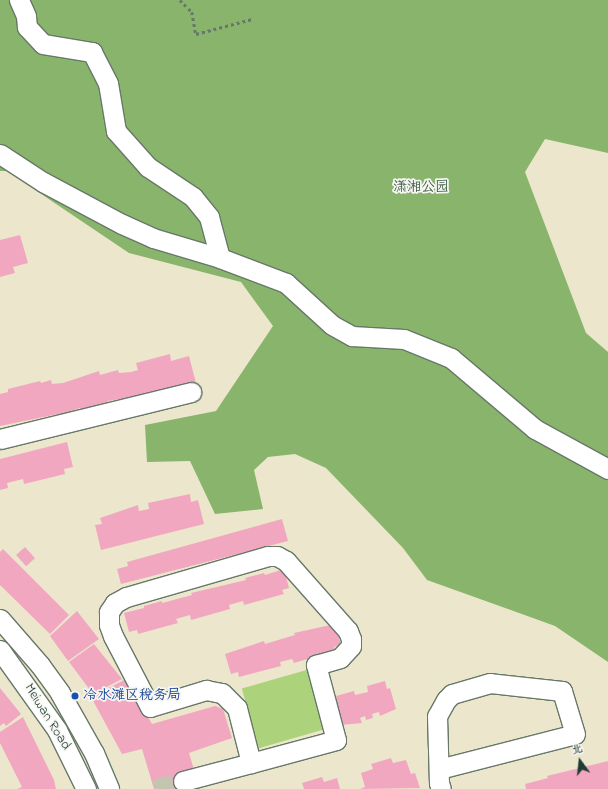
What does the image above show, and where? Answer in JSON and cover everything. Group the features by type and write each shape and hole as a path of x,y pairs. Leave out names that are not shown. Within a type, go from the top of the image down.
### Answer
{"street":[{"path":"19,0 26,16 27,28 43,44 92,52 108,83 116,131 148,168 197,202 209,217 220,258"},
{"path":"0,154 43,182 122,224 167,243 220,258 286,284 332,325 352,336 404,339 451,358 535,429 608,469"},
{"path":"0,439 191,392"},
{"path":"184,781 251,763 336,740 316,665 340,658 346,653 351,646 348,631 286,560 277,556 268,556 126,597 115,604 109,612 109,625 150,707 206,690 222,693 237,708 251,763"},
{"name":"Meiwan Road","path":"0,619 35,659 60,693 94,753 109,789"},
{"name":"Meiwan Road","path":"0,650 53,725 73,760 86,789"},
{"path":"439,769 575,734 562,690 490,683 452,694 446,700 437,716 439,769 440,789"}],"path":[{"path":"180,0 192,12 196,34 252,19"}],"green space":[{"name":"潇湘公园","path":"0,0 608,0 608,153 545,139 525,172 586,333 608,352 608,662 555,626 427,580 403,548 326,468 295,454 268,457 254,470 263,509 215,514 190,461 147,462 145,425 216,411 273,326 241,282 129,253 7,171 0,171"},
{"path":"310,669 327,729 259,748 242,689"}],"building":[{"path":"20,235 28,263 13,267 15,273 0,277 0,240"},
{"path":"170,354 171,361 189,356 196,383 174,386 175,390 108,401 109,405 81,412 80,408 58,416 58,414 0,426 0,394 8,392 8,389 40,381 41,383 51,380 52,384 63,383 99,371 100,375 118,370 119,373 131,372 138,370 136,363"},
{"path":"67,442 73,467 64,469 65,474 24,484 23,479 7,483 8,488 0,490 0,459"},
{"path":"190,494 191,502 198,500 204,524 101,550 95,525 102,524 100,518 138,505 139,511 149,509 148,503"},
{"path":"282,519 288,541 121,584 117,569 128,566 127,562"},
{"path":"25,547 35,558 26,566 16,555"},
{"path":"3,549 69,615 50,634 0,585 0,552"},
{"path":"284,569 289,588 282,590 284,594 244,605 243,601 229,605 230,609 191,620 190,615 176,619 178,623 138,634 137,630 129,632 124,613 144,608 144,606 162,601 162,603 192,595 191,593 246,580 245,578 264,573 265,575"},
{"path":"77,611 99,639 68,661 50,636"},
{"path":"335,624 341,645 334,647 335,651 294,663 292,659 280,662 281,666 239,677 238,672 231,674 225,654 264,641 265,644 295,635 294,633"},
{"path":"94,644 122,679 93,694 69,662"},
{"path":"126,679 152,724 215,706 223,709 232,738 189,753 195,773 185,789 154,789 142,749 122,754 91,697"},
{"path":"385,681 387,689 390,688 396,709 380,716 379,712 372,714 373,718 366,720 365,716 360,718 362,723 341,725 336,696 354,691 355,695 368,692 367,686"},
{"path":"0,688 21,714 6,726 4,723 0,726"},
{"path":"23,717 54,780 56,789 17,789 22,787 0,743 0,732"},
{"path":"391,758 393,763 406,760 411,774 415,773 420,788 360,789 365,787 361,773 373,769 371,764"},
{"path":"608,761 608,789 526,789 525,784 548,778 547,776"},
{"path":"322,777 324,782 337,778 340,789 304,789 302,783"}],"tunnel":[{"path":"155,789 183,781"}],"place":[{"name":"冷水滩区税务局","path":"75,696"}]}
